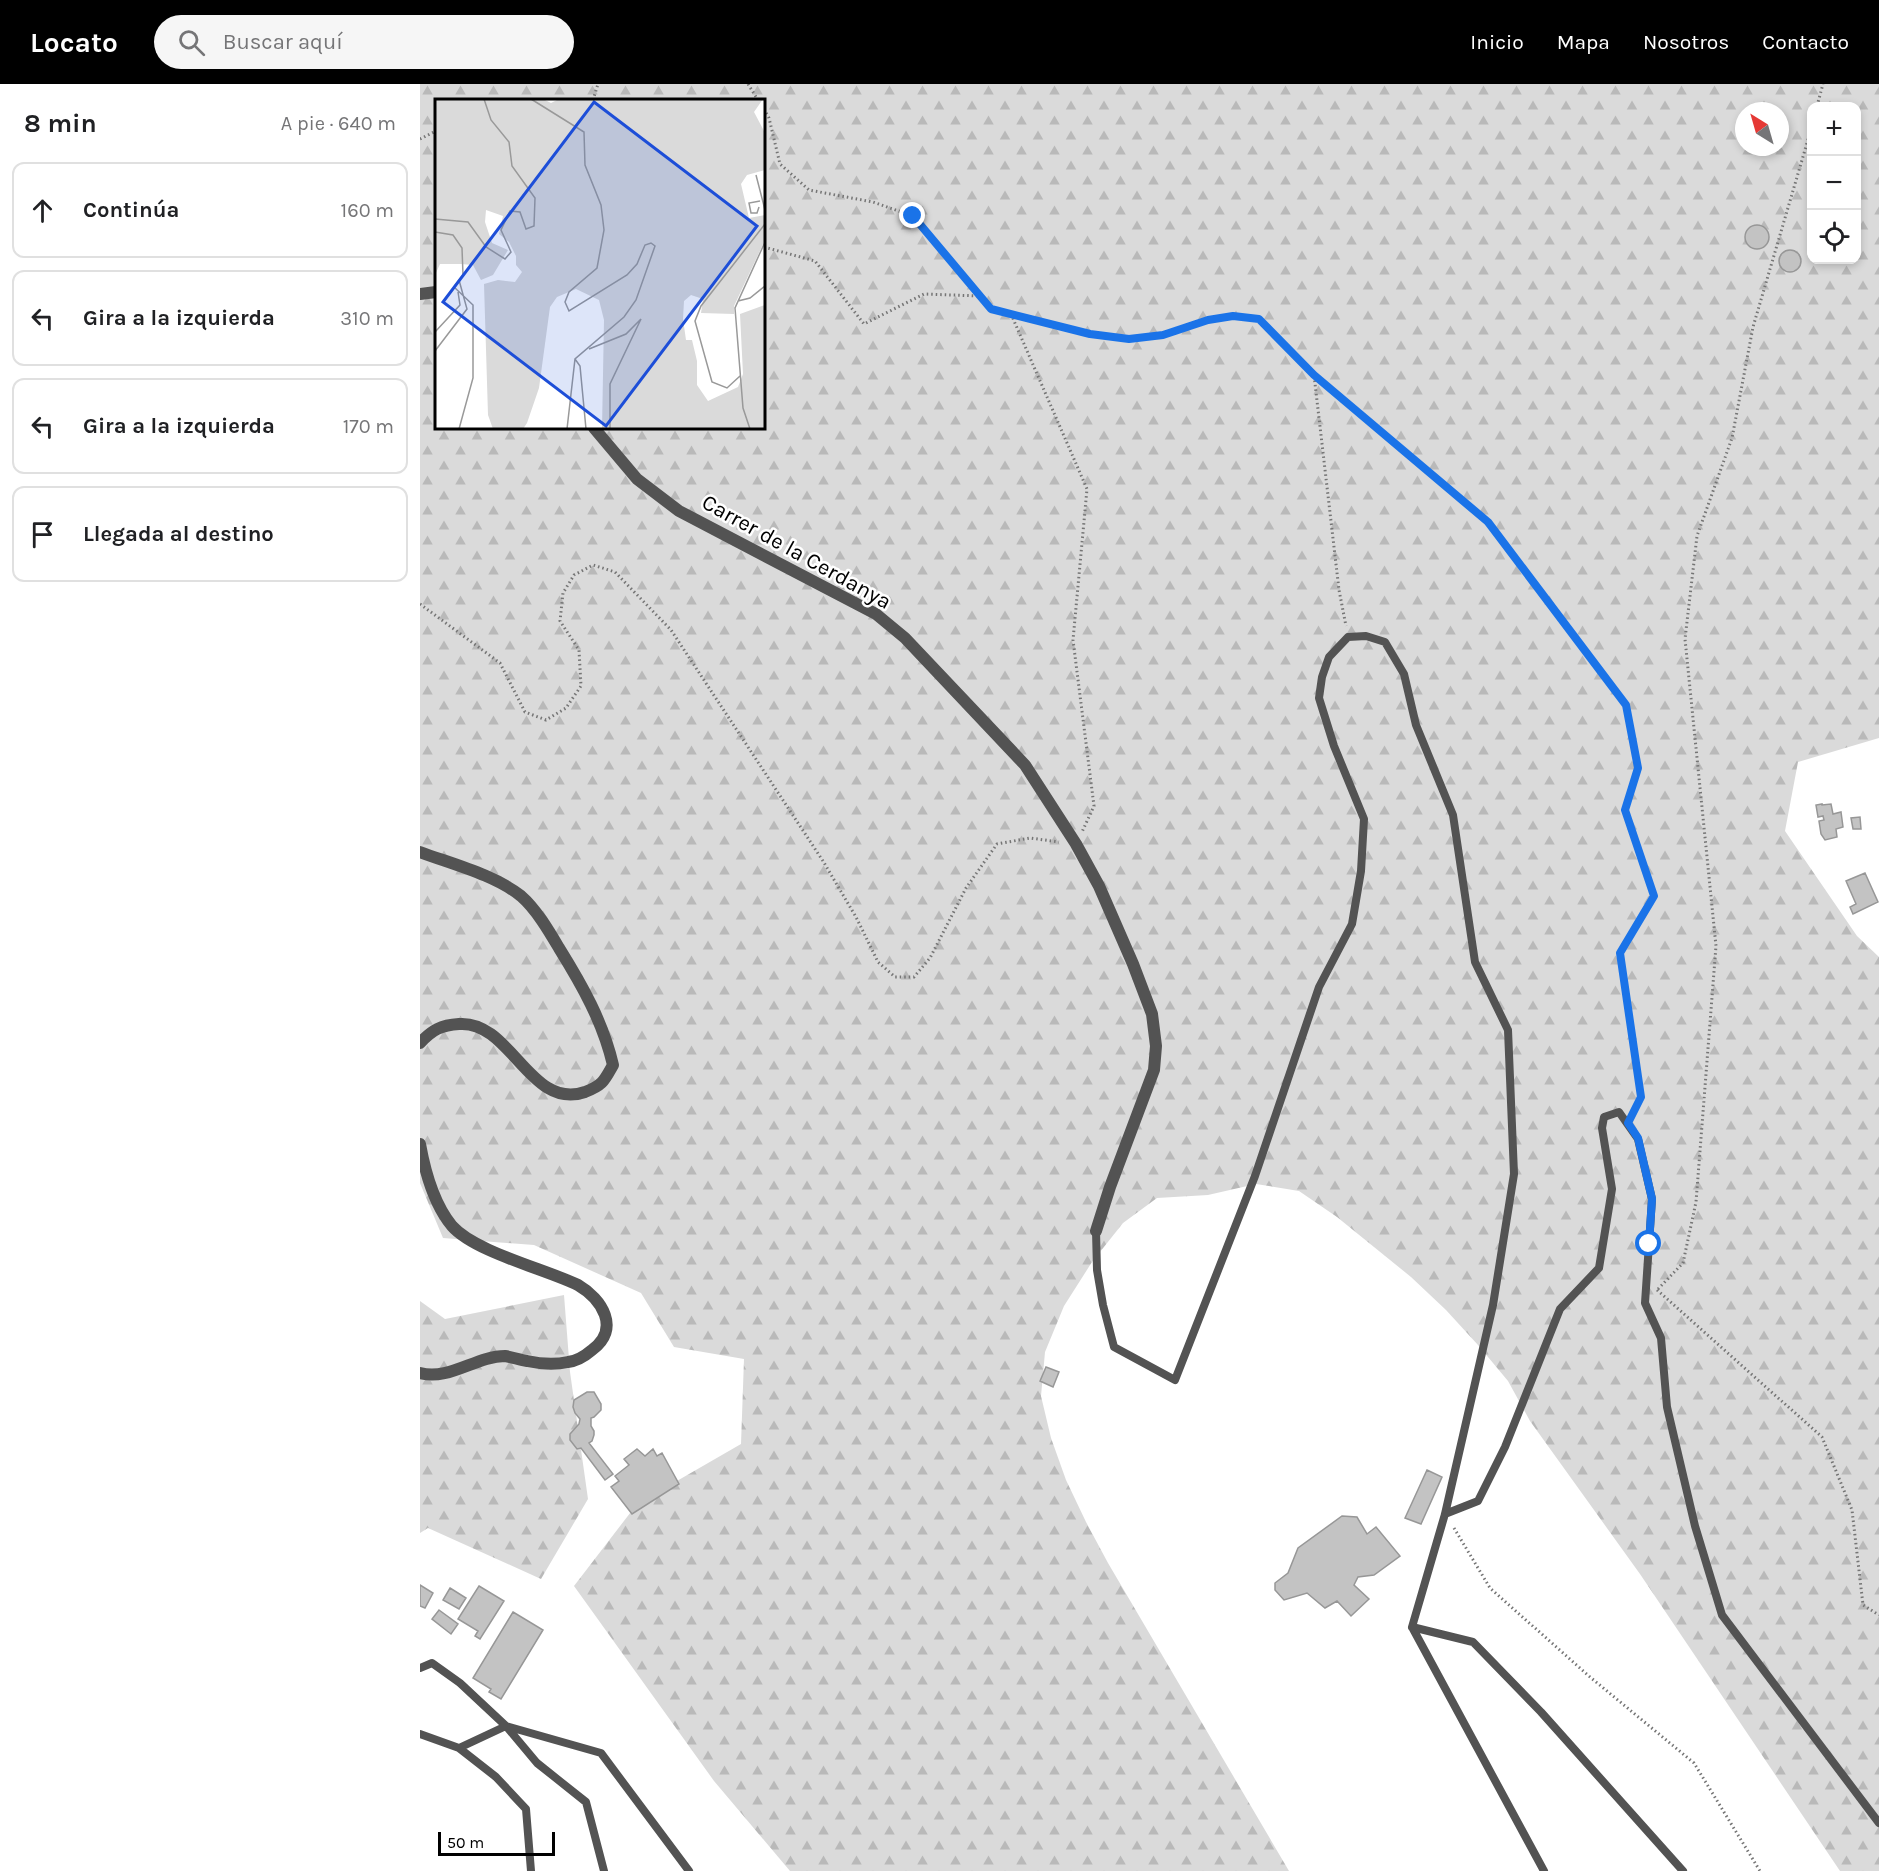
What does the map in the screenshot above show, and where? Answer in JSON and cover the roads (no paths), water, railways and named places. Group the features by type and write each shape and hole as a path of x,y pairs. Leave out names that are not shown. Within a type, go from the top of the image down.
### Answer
{"street":[{"path":"420,294 435,292"},
{"name":"Carrer de la Cerdanya","path":"595,429 637,479 679,511 876,615 905,638 1025,765 1076,844 1099,886 1133,964 1152,1014 1156,1047 1154,1070 1110,1186 1096,1231"},
{"path":"420,852 499,882 522,897 546,927 599,1018 613,1065 598,1087 575,1095 554,1091 530,1075 494,1035 475,1025 450,1024 433,1030 420,1043"},
{"path":"420,1144 429,1180 452,1226 467,1238 488,1249 585,1288 591,1292 602,1307 607,1319 605,1335 598,1346 571,1362 535,1363 504,1356 445,1372 420,1373"}],"lane":[{"path":"1096,1231 1097,1270 1114,1347 1175,1380 1255,1176 1319,987 1352,924 1361,872 1364,819 1334,746 1319,698 1322,677 1329,657 1348,637 1366,636 1385,642 1404,674 1416,725 1453,815 1475,962 1508,1030 1514,1174 1493,1305 1445,1514 1412,1627 1544,1871"},
{"path":"1445,1514 1478,1501 1506,1447 1560,1309 1599,1268 1612,1189 1602,1128 1604,1118 1619,1112 1638,1138 1652,1199 1644,1303 1661,1338 1667,1407 1695,1526 1722,1615 1879,1823"},
{"path":"1412,1627 1473,1642 1541,1712 1683,1871"},
{"path":"420,1668 432,1663 460,1683 507,1726 537,1763 586,1803 604,1871"},
{"path":"459,1748 507,1726 601,1753 689,1871"},
{"path":"420,1734 459,1748 496,1777 526,1809 531,1871"}]}
